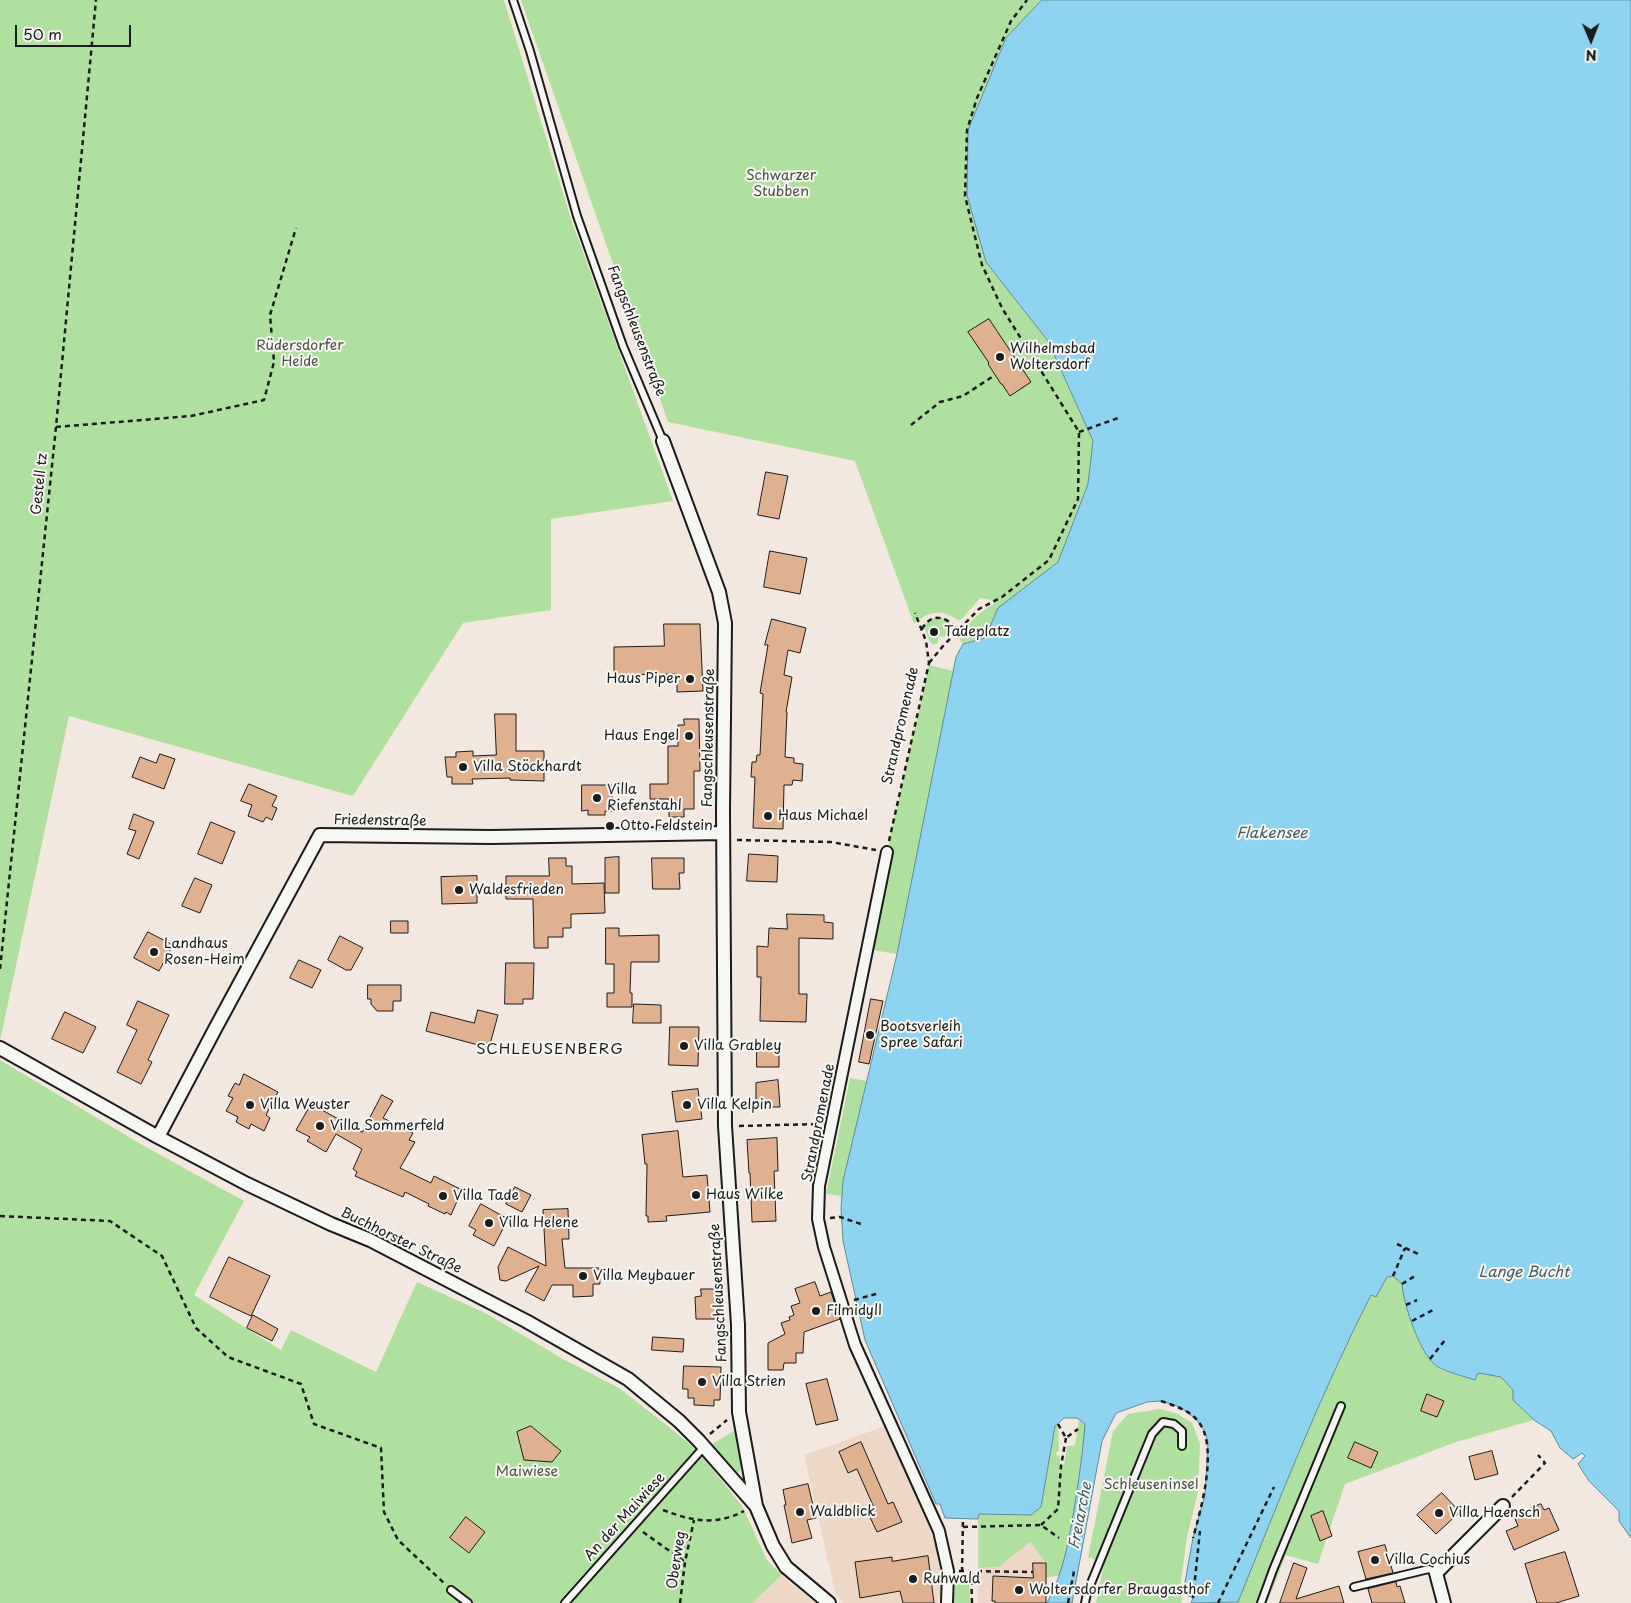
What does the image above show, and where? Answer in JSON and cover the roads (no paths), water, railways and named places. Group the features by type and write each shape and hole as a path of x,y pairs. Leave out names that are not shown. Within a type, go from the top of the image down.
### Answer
{"street":[{"name":"Fangschleusenstraße","path":"663,441 720,592 725,623 723,837 725,1126 738,1325 739,1412 751,1508 786,1567 828,1603"},
{"name":"Friedenstraße","path":"158,1137 320,835 723,837"},
{"name":"Strandpromenade","path":"887,852 819,1186 818,1219 824,1247 855,1345 939,1531 948,1571 946,1603"},
{"name":"Buchhorster Straße","path":"0,1048 246,1184 370,1240 526,1321 628,1379 679,1421 702,1444 751,1508"},
{"path":"1444,1603 1436,1574 1503,1506"}],"lane":[{"name":"Fangschleusenstraße","path":"512,0 530,50 577,216 623,346 663,441"},
{"path":"1261,1603 1341,1406"},
{"path":"1085,1603 1087,1593 1152,1434 1163,1422 1174,1424 1182,1431 1182,1446"},
{"name":"An der Maiwiese","path":"565,1603 652,1506 702,1444"},
{"path":"1354,1587 1428,1569 1436,1574"},
{"path":"451,1590 468,1603"}],"water":[{"name":"Flakensee","path":"1042,0 1631,0 1631,1538 1619,1521 1619,1511 1589,1481 1578,1464 1585,1456 1582,1453 1573,1459 1560,1448 1551,1431 1534,1420 1513,1400 1513,1390 1501,1377 1478,1373 1475,1380 1451,1373 1432,1362 1419,1342 1409,1316 1402,1284 1393,1276 1387,1277 1376,1297 1371,1295 1352,1333 1301,1447 1238,1602 1191,1603 1193,1598 1183,1593 1193,1538 1205,1495 1208,1443 1205,1432 1197,1420 1180,1407 1161,1401 1147,1402 1116,1413 1102,1441 1072,1603 1047,1603 1058,1579 1068,1543 1078,1484 1085,1424 1077,1418 1064,1418 1055,1426 1041,1507 1031,1515 979,1514 978,1519 945,1518 940,1504 936,1504 865,1340 843,1241 841,1208 843,1181 897,954 956,657 963,644 985,638 998,608 1058,562 1088,484 1093,441 1048,341 986,262 967,195 968,130 1006,38"}],"place":[{"name":"Wilhelmsbad Woltersdorf","path":"1000,357"},
{"name":"Tadeplatz","path":"934,632"},
{"name":"Haus Piper","path":"690,679"},
{"name":"Haus Engel","path":"689,736"},
{"name":"Villa Stöckhardt","path":"463,767"},
{"name":"Villa Riefenstahl","path":"597,798"},
{"name":"Haus Michael","path":"768,816"},
{"name":"Otto Feldstein","path":"610,826"},
{"name":"Waldesfrieden","path":"459,890"},
{"name":"Landhaus Rosen-Heim","path":"154,952"},
{"name":"Bootsverleih Spree Safari","path":"870,1035"},
{"name":"Villa Grabley","path":"684,1046"},
{"name":"Villa Weuster","path":"250,1105"},
{"name":"Villa Kelpin","path":"687,1105"},
{"name":"Villa Sommerfeld","path":"320,1126"},
{"name":"Haus Wilke","path":"696,1195"},
{"name":"Villa Tade","path":"443,1196"},
{"name":"Villa Helene","path":"489,1223"},
{"name":"Villa Meybauer","path":"583,1276"},
{"name":"Filmidyll","path":"816,1311"},
{"name":"Villa Strien","path":"702,1382"},
{"name":"Waldblick","path":"800,1512"},
{"name":"Villa Haensch","path":"1439,1513"},
{"name":"Villa Cochius","path":"1375,1560"},
{"name":"Ruhwald","path":"913,1579"},
{"name":"Woltersdorfer Braugasthof","path":"1019,1590"}],"district":[{"name":"SCHLEUSENBERG","path":"550,1050"}],"park label":[{"name":"Schwarzer Stubben","path":"781,184"},
{"name":"Rüdersdorfer Heide","path":"300,354"},
{"name":"Maiwiese","path":"527,1472"},
{"name":"Schleuseninsel","path":"1151,1485"}],"water label":[{"name":"Lange Bucht","path":"1524,1273"},
{"name":"Freiarche","path":"1081,1516"}]}
